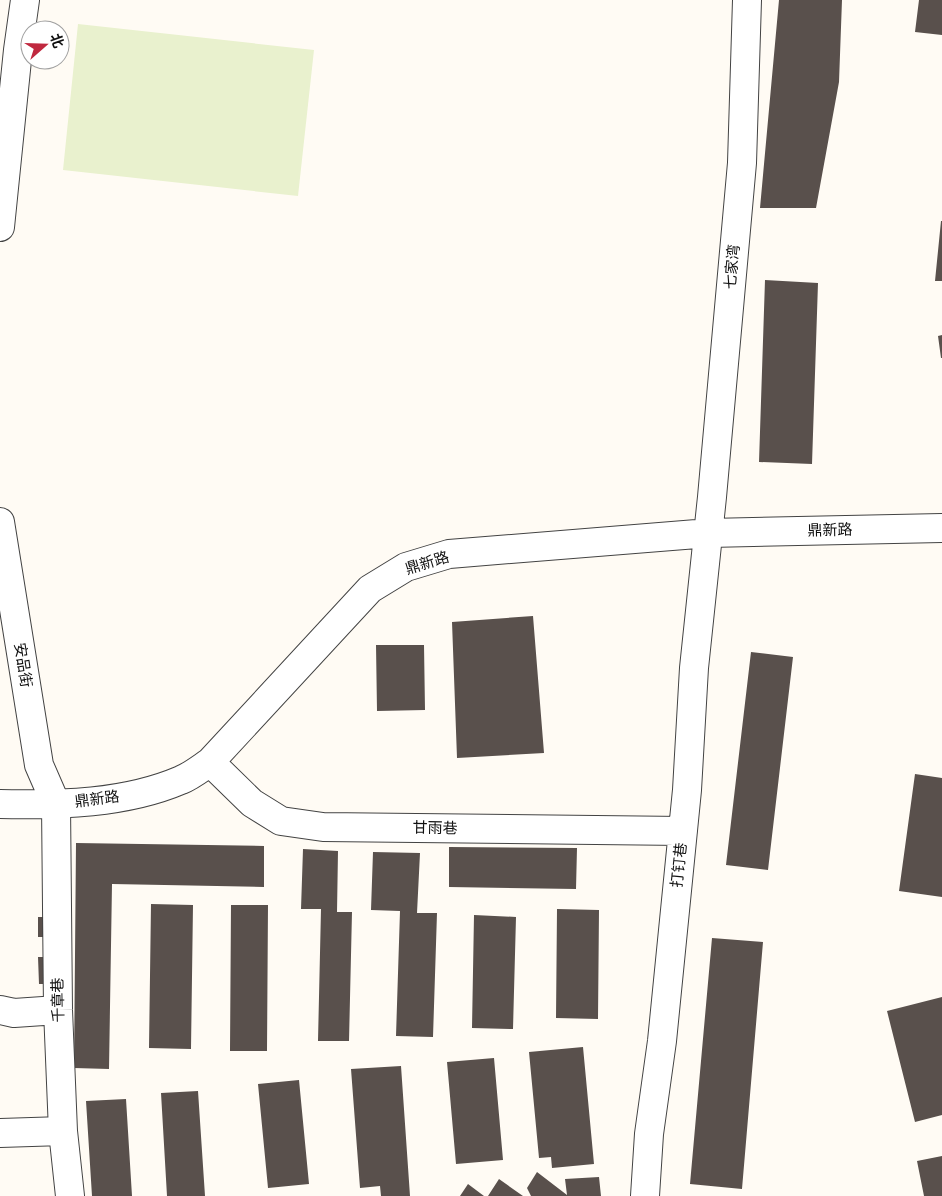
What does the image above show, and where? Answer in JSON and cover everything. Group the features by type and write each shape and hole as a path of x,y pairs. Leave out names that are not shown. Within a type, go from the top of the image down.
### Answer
{"street":[{"path":"0,227 25,0"},
{"name":"七家湾","path":"709,533 742,164 748,0"},
{"name":"安品街","path":"0,522 39,765 56,804"},
{"name":"鼎新路","path":"0,804 56,804 137,795 182,780 210,762 370,590 406,567 449,554 709,533 942,528"},
{"name":"打钉巷","path":"644,1196 649,1134 662,1041 683,831 694,668 709,533"},
{"name":"甘雨巷","path":"210,762 252,803 281,821 323,827 683,831"},
{"name":"千章巷","path":"56,804 58,1010 62,1130 70,1196"},
{"path":"0,1010 14,1013 58,1010"},
{"path":"0,1133 62,1130"}],"green space":[{"path":"78,24 314,50 298,196 63,170"}],"building":[{"path":"779,0 842,0 839,82 816,208 760,208"},
{"path":"919,0 942,0 942,35 915,32"},
{"path":"941,221 942,281 935,281"},
{"path":"765,280 818,283 812,464 759,462"},
{"path":"942,335 942,358 941,358 938,336"},
{"path":"533,616 544,753 457,758 452,622"},
{"path":"376,645 424,645 425,710 377,711"},
{"path":"751,652 793,657 768,870 726,865"},
{"path":"915,774 942,778 942,897 899,891"},
{"path":"76,843 264,846 264,887 112,884 109,1069 74,1068"},
{"path":"449,847 577,848 576,889 449,887"},
{"path":"303,849 338,851 337,912 352,912 349,1041 318,1041 321,909 301,909"},
{"path":"373,852 420,853 417,913 437,913 433,1037 396,1036 400,911 371,910"},
{"path":"151,904 193,905 191,1049 149,1048"},
{"path":"231,905 268,905 267,1051 230,1051"},
{"path":"557,909 599,910 598,1019 556,1018"},
{"path":"474,915 516,917 513,1029 472,1028"},
{"path":"38,917 52,917 52,937 38,937"},
{"path":"712,938 763,942 742,1189 690,1184"},
{"path":"38,957 53,957 54,984 39,984"},
{"path":"942,997 942,1115 915,1122 887,1011"},
{"path":"583,1047 594,1164 552,1168 551,1157 539,1158 529,1052"},
{"path":"494,1058 503,1160 456,1164 447,1062"},
{"path":"401,1066 410,1196 381,1196 380,1186 360,1188 351,1069"},
{"path":"299,1080 309,1184 268,1188 258,1084"},
{"path":"198,1091 205,1196 167,1196 161,1093"},
{"path":"126,1099 132,1196 92,1196 86,1101"},
{"path":"942,1156 942,1196 924,1196 917,1161"},
{"path":"537,1172 567,1195 565,1179 599,1177 601,1196 531,1196 527,1188"},
{"path":"499,1179 523,1196 488,1196"},
{"path":"468,1184 484,1196 460,1196"}]}
